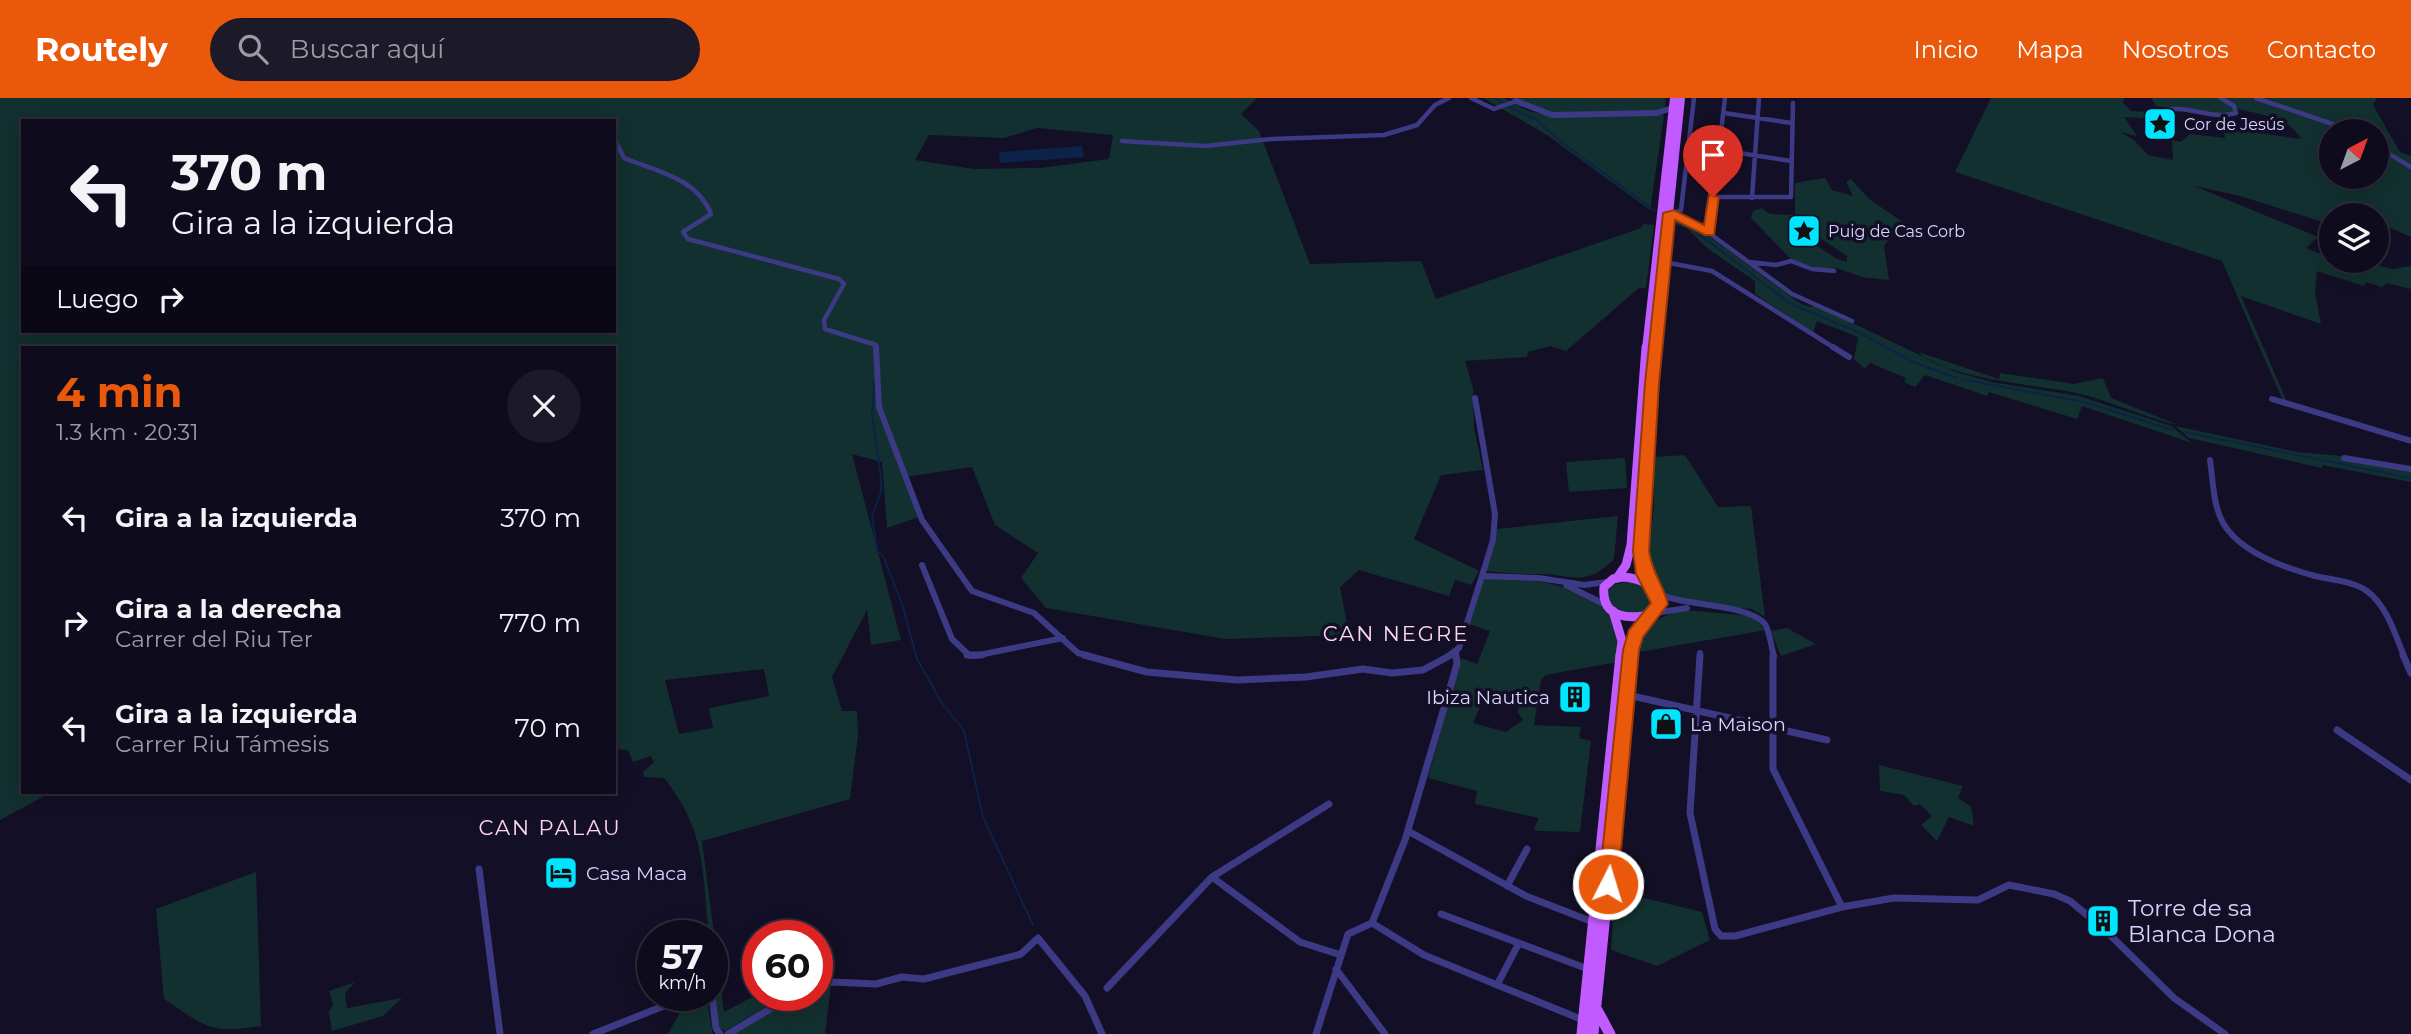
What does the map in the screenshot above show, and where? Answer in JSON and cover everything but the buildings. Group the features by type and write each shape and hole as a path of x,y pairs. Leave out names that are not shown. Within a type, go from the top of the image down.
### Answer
{"main road":[{"path":"1582,1034 1622,641 1603,594 1626,565 1631,545 1644,370 1669,213 1672,98"},
{"path":"1649,584 1641,551 1664,262 1681,98"},
{"path":"1593,1034 1632,644 1660,604 1657,593 1649,584 1633,577 1613,580"},
{"path":"1610,608 1630,619 1651,615"},
{"path":"1596,1006 1610,1034"}],"street":[{"path":"1122,141 1205,146 1270,138 1384,135 1417,125 1435,104 1449,98"},
{"path":"1472,98 1496,109 1513,101 1552,115 1657,113 1666,116 1671,123"},
{"path":"1657,113 1669,108 1672,98"},
{"path":"1669,213 1681,210 1693,98"},
{"path":"1709,233 1725,98"},
{"path":"1752,198 1759,98"},
{"path":"2158,113 2167,109 2222,116 2236,113 2234,106 2221,98"},
{"path":"2257,98 2319,119"},
{"path":"1713,197 1791,197 1793,103"},
{"path":"1724,113 1792,124"},
{"path":"1676,143 1689,139"},
{"path":"616,144 624,158 696,189 706,200 711,214 683,232 688,239 824,274 839,279 844,284 824,320 825,329 876,345 879,407 903,464 922,520 972,591 1034,612 1077,653 1147,672 1237,680 1307,677 1363,669 1408,672 1440,663 1456,652 1462,643 1495,528 1492,498 1476,425 1475,398"},
{"path":"1720,150 1791,161"},
{"path":"2389,154 2411,167"},
{"path":"1669,213 1709,233 1792,295 1852,321"},
{"path":"1749,262 1776,265 1791,261 1812,269 1834,271"},
{"path":"1664,262 1712,271 1849,357"},
{"path":"2272,399 2411,442"},
{"path":"2344,458 2411,469"},
{"path":"2210,460 2225,529 2276,563 2296,572 2350,583 2365,590 2382,610 2411,673"},
{"path":"922,565 952,639 959,649 971,657 1063,638"},
{"path":"1482,576 1488,574 1584,585 1613,580"},
{"path":"1554,581 1610,608"},
{"path":"1657,593 1674,602 1697,607 1751,613 1766,625 1775,662 1773,769 1777,784 1842,906"},
{"path":"1651,615 1697,607"},
{"path":"1316,1034 1348,934 1371,923 1408,831 1457,664 1456,652"},
{"path":"1700,653 1690,813 1715,929 1721,936 1734,936 1842,906 1894,898 1978,900 2009,885 2054,894 2070,901 2104,929 2174,999 2225,1034"},
{"path":"1627,695 1827,740"},
{"path":"2337,730 2411,779"},
{"path":"1107,988 1212,877 1329,804"},
{"path":"1408,831 1507,886 1593,922"},
{"path":"1507,886 1527,849"},
{"path":"479,869 500,1034"},
{"path":"1212,877 1300,942 1341,956"},
{"path":"1441,914 1588,969"},
{"path":"1371,923 1424,955 1583,1020"},
{"path":"833,982 876,984 902,977 924,979 1021,954 1038,938 1085,996 1102,1034"},
{"path":"1497,985 1519,943"},
{"path":"1336,969 1385,1034"},
{"path":"593,1034 651,1011"},
{"path":"714,1011 716,1028 720,1034"},
{"path":"728,1034 767,1011"}],"green space":[{"path":"0,98 1257,98 1241,114 1259,131 1310,264 1421,261 1436,299 1641,228 1643,224 1654,225 1646,288 1639,288 1566,351 1550,346 1528,352 1527,357 1465,361 1473,388 1474,428 1483,470 1441,475 1414,539 1479,571 1471,585 1455,580 1449,596 1359,570 1340,587 1349,635 1225,639 1046,608 1021,578 1038,553 995,525 972,467 905,477 919,517 887,528 882,462 852,454 901,640 871,645 867,610 832,677 842,711 857,711 858,736 850,799 702,841 712,920 708,920 703,872 695,835 678,798 664,778 644,777 643,772 654,762 651,756 633,762 628,750 616,749 616,346 21,346 21,794 48,794 0,820","holes":["1037,128 1113,135 1109,159 1040,168 974,169 915,160 929,135 1004,138","764,669 769,696 709,708 713,728 679,734 665,680"]},
{"path":"1483,98 1504,98 1528,111 1555,117 1664,115 1650,210 1547,135"},
{"path":"1509,98 1666,98 1664,111 1552,115"},
{"path":"1991,98 2124,98 2123,103 2131,111 2152,112 2152,119 2124,117 2137,136 2120,132 2134,140 2148,155 2173,160 2172,140 2181,142 2190,134 2225,138 2223,128 2301,139 2289,125 2261,114 2233,108 2233,113 2219,115 2156,106 2151,98 2377,98 2373,105 2381,119 2319,119 2319,189 2389,189 2389,133 2400,152 2411,156 2411,237 2389,227 2389,203 2319,203 2319,221 2240,196 2194,186 2318,237 2306,248 2319,253 2315,292 2321,324 2241,296 2287,402 2283,401 2222,261 1955,172"},
{"path":"1825,178 1832,190 1853,196 1846,182 1851,179 1869,199 1903,222 1884,246 1889,280 1862,277 1836,268 1824,270 1792,260 1751,218 1753,211 1762,208 1770,214 1795,215 1795,183","holes":["1805,228 1847,256 1847,262 1837,259 1796,232"]},
{"path":"1675,215 1699,229 1801,304 1811,307 1815,305 1953,371 1991,382 2079,396 2171,426 2192,443 2082,406 2077,419 1989,392 1987,396 1925,375 1915,387 1904,382 1906,378 1870,363 1865,369 1854,359 1858,337 1817,321 1813,333 1755,294 1755,281 1707,248 1688,229 1676,224"},
{"path":"2411,266 2411,289 2386,283 2382,287 2366,282 2364,286 2323,273 2389,273 2389,268"},
{"path":"1918,352 1999,379 2000,373 2074,384 2103,378 2111,398 2178,425 2076,393 1969,374 1930,361"},
{"path":"2175,426 2297,452 2341,456 2343,460 2411,471 2411,482 2322,465 2322,468 2189,438"},
{"path":"1685,455 1718,507 1751,506 1765,617 1752,609 1700,605 1666,595 1648,560 1654,506 1653,457"},
{"path":"1625,458 1627,488 1569,492 1566,462"},
{"path":"1618,516 1614,559 1594,574 1577,577 1486,571 1497,529"},
{"path":"1498,577 1533,580 1571,589 1601,605 1610,615 1618,644 1617,662 1546,675 1541,680 1534,725 1581,727 1579,738 1591,741 1580,832 1538,831 1534,829 1539,818 1475,804 1477,791 1428,778 1461,658 1477,664 1490,631 1469,624 1484,578","holes":["1486,694 1519,698 1518,713 1523,720 1506,732 1473,723"]},
{"path":"1632,581 1646,587 1654,598 1652,607 1645,613 1626,613 1611,602 1608,594 1612,585"},
{"path":"1684,610 1752,616 1766,630 1639,652 1645,635 1654,623 1667,615"},
{"path":"1787,628 1816,644 1781,656 1771,631"},
{"path":"1879,765 1963,786 1958,798 1971,806 1974,826 1949,817 1937,841 1921,825 1932,816 1920,804 1914,806 1904,795 1880,791"},
{"path":"256,872 261,1026 230,1029 209,1026 164,999 156,909"},
{"path":"1615,891 1702,912 1710,940 1657,966 1611,950"},
{"path":"355,982 345,993 347,1008 402,998 383,1016 332,1031 329,1012 333,1004 329,991"},
{"path":"742,1002 742,1011 759,1011 725,1031 720,1028 717,1011 728,1011"},
{"path":"681,1011 709,1011 713,1034 668,1034"},
{"path":"771,1011 828,1011 825,1034 734,1034"}],"water":[{"path":"1082,146 1084,157 1000,163 999,152"}],"waterway":[{"path":"1495,98 1503,103"},
{"path":"1508,107 1536,119 1557,139 1654,210"},
{"path":"1675,219 1687,224"},
{"path":"1687,225 1791,304 1860,333 1913,362 1957,378"},
{"path":"875,378 872,415 881,478 881,492 872,516 877,551 883,556 902,604 917,659 942,703 964,731 983,817 1033,925"},
{"path":"1961,379 2084,402 2173,430"},
{"path":"2184,432 2411,478"}],"place":[{"name":"Cor de Jesús","path":"2160,124"},
{"name":"Puig de Cas Corb","path":"1804,231"},
{"name":"Ibiza Nautica","path":"1575,697"},
{"name":"La Maison","path":"1666,724"},
{"name":"Casa Maca","path":"561,873"},
{"name":"Torre de sa Blanca Dona","path":"2103,921"}],"district":[{"name":"CAN NEGRE","path":"1396,633"},
{"name":"CAN PALAU","path":"550,827"}],"route":[{"path":"1608,884 1631,650 1635,634 1660,604 1657,593 1644,574 1641,551 1652,383 1669,213 1675,213 1709,233 1713,197"}]}
